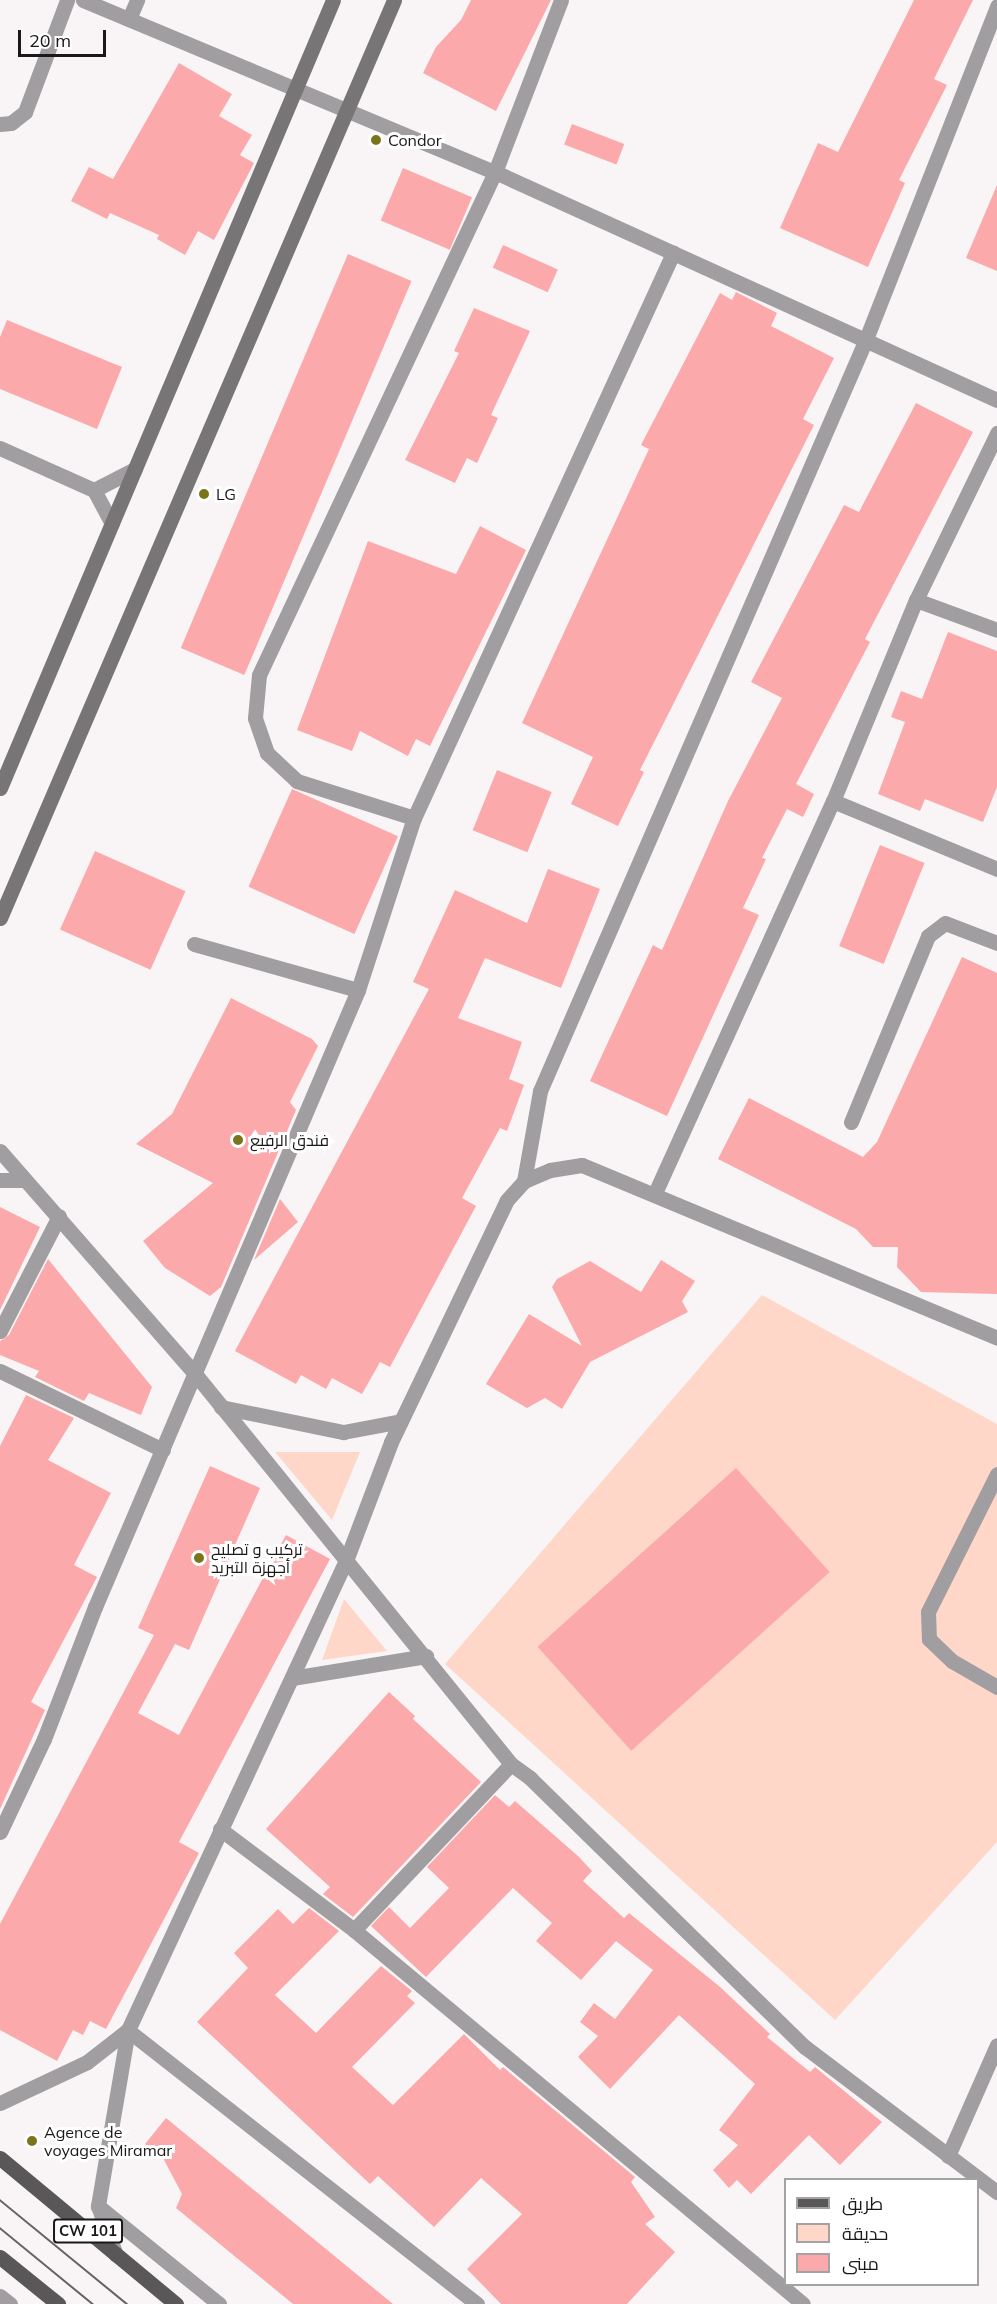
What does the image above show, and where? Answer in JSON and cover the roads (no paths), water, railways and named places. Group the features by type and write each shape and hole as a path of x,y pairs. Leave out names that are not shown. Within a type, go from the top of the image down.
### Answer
{"main road":[{"path":"0,788 333,0"},
{"path":"0,918 394,0"},
{"name":"CW 101","path":"0,2158 176,2304"},
{"path":"0,2257 58,2304"}],"street":[{"path":"0,124 11,123 25,112 67,0"},
{"path":"83,0 295,88 346,112 495,172 997,400"},
{"path":"129,19 137,0"},
{"path":"414,818 297,781 267,753 255,718 259,675 495,172 561,0"},
{"path":"525,1181 540,1091 866,339 997,6"},
{"path":"0,1832 45,1739 95,1607 196,1375 358,990 414,818 673,253"},
{"path":"655,1193 833,801 916,600 997,433"},
{"path":"0,448 94,490 112,524"},
{"path":"94,490 135,469"},
{"path":"916,600 997,630"},
{"path":"833,801 997,869"},
{"path":"851,1122 928,936 945,923 997,943"},
{"path":"194,944 358,990"},
{"path":"0,1151 196,1375 426,1656 510,1764 530,1778 805,2047 978,2178"},
{"path":"116,2255 98,2206 128,2030 346,1558 401,1421 507,1200 525,1181 550,1170 582,1165 655,1193 997,1338"},
{"path":"0,1180 24,1180"},
{"path":"0,1331 59,1216"},
{"path":"0,1371 163,1450"},
{"path":"221,1407 343,1432 401,1421"},
{"path":"997,1474 928,1612 929,1639 951,1661 997,1687"},
{"path":"292,1678 426,1656"},
{"path":"354,1930 510,1764"},
{"path":"220,1829 354,1930 803,2304"},
{"path":"0,2103 87,2062 128,2030"},
{"path":"128,2030 477,2304"},
{"path":"948,2156 997,2045"},
{"path":"979,2179 997,2192"},
{"path":"98,2206 219,2304"},
{"path":"0,2296 10,2304"}],"tram line":[{"path":"0,2200 127,2304"},
{"path":"0,2228 93,2304"}],"place":[{"name":"Condor","path":"376,140"},
{"name":"LG","path":"204,494"},
{"name":"فندق الرفيع","path":"238,1140"},
{"name":"تركيب و تصليح أجهزة التبريد","path":"199,1558"},
{"name":"Agence de voyages Miramar","path":"32,2141"}]}
